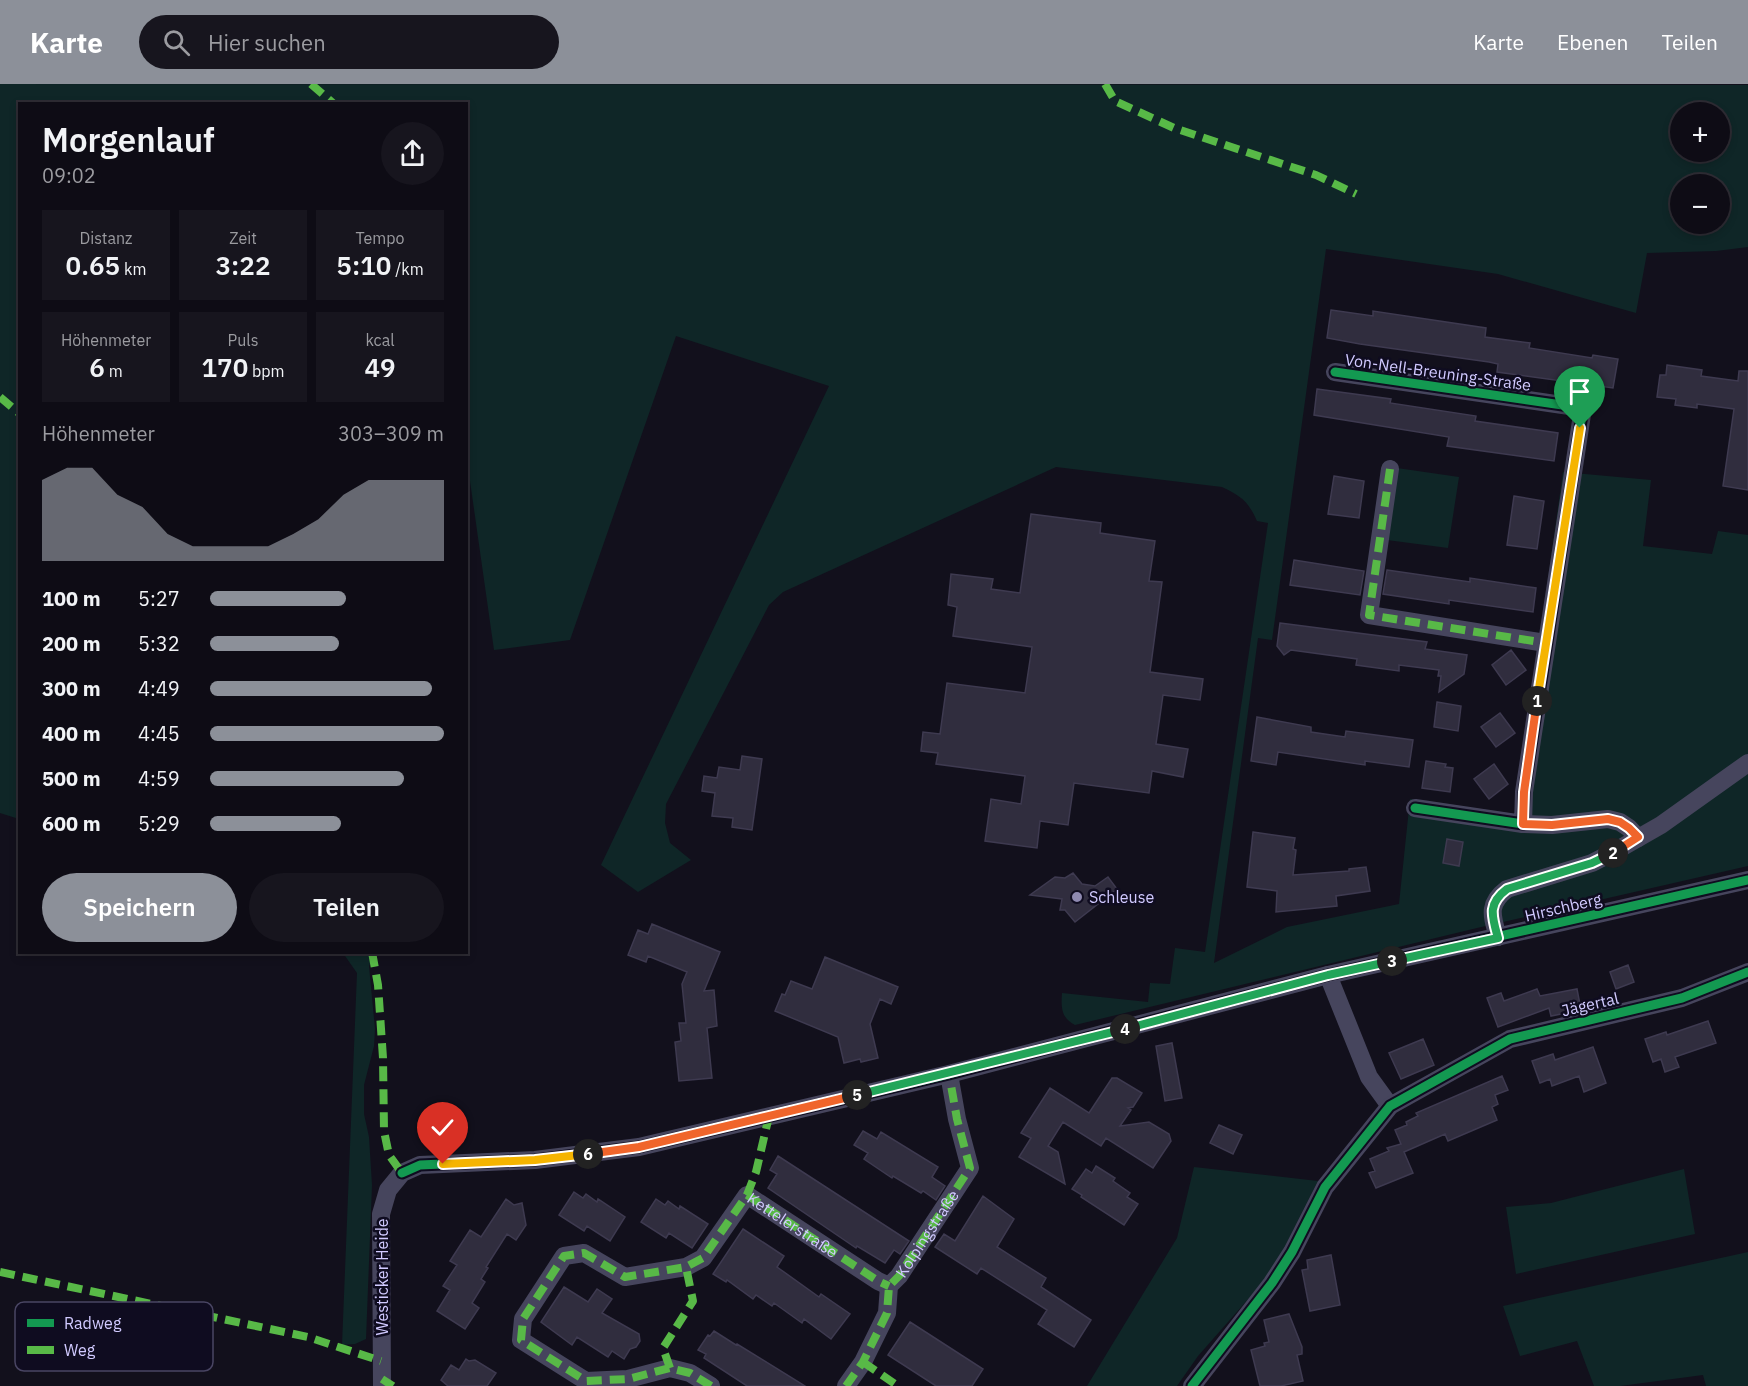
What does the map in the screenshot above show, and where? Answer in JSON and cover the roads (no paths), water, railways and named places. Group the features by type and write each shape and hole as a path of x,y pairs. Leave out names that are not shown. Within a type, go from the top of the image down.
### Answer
{"street":[{"name":"Von-Nell-Breuning-Straße","path":"1335,372 1583,408 1524,792 1523,824"},
{"path":"1390,469 1370,615 1546,643"},
{"name":"Hirschberg","path":"1498,938 1492,916 1493,906 1498,896 1507,889 1592,863 1661,825 1748,763"},
{"path":"1415,808 1523,824 1552,825 1608,819 1620,822 1638,837"},
{"name":"Hirschberg","path":"402,1173 420,1165 535,1160 639,1147 949,1074 1328,975 1748,880"},
{"name":"Jägertal","path":"1390,1106 1443,1074 1510,1039 1682,998 1748,972"},
{"path":"1192,1386 1272,1284 1292,1252 1326,1187 1390,1106 1369,1077 1328,975"},
{"name":"Kolpingstraße","path":"846,1386 863,1362 887,1313 889,1286 899,1276 970,1168 957,1119 949,1074"},
{"name":"Westicker Heide","path":"385,1384 381,1214 388,1190 402,1173"},
{"name":"Kettelerstraße","path":"711,1386 690,1373 670,1368 628,1379 586,1381 521,1341 523,1319 564,1256 584,1253 626,1277 686,1267 703,1258 747,1195 889,1286"}],"place":[{"name":"Schleuse","path":"1077,897"}]}
